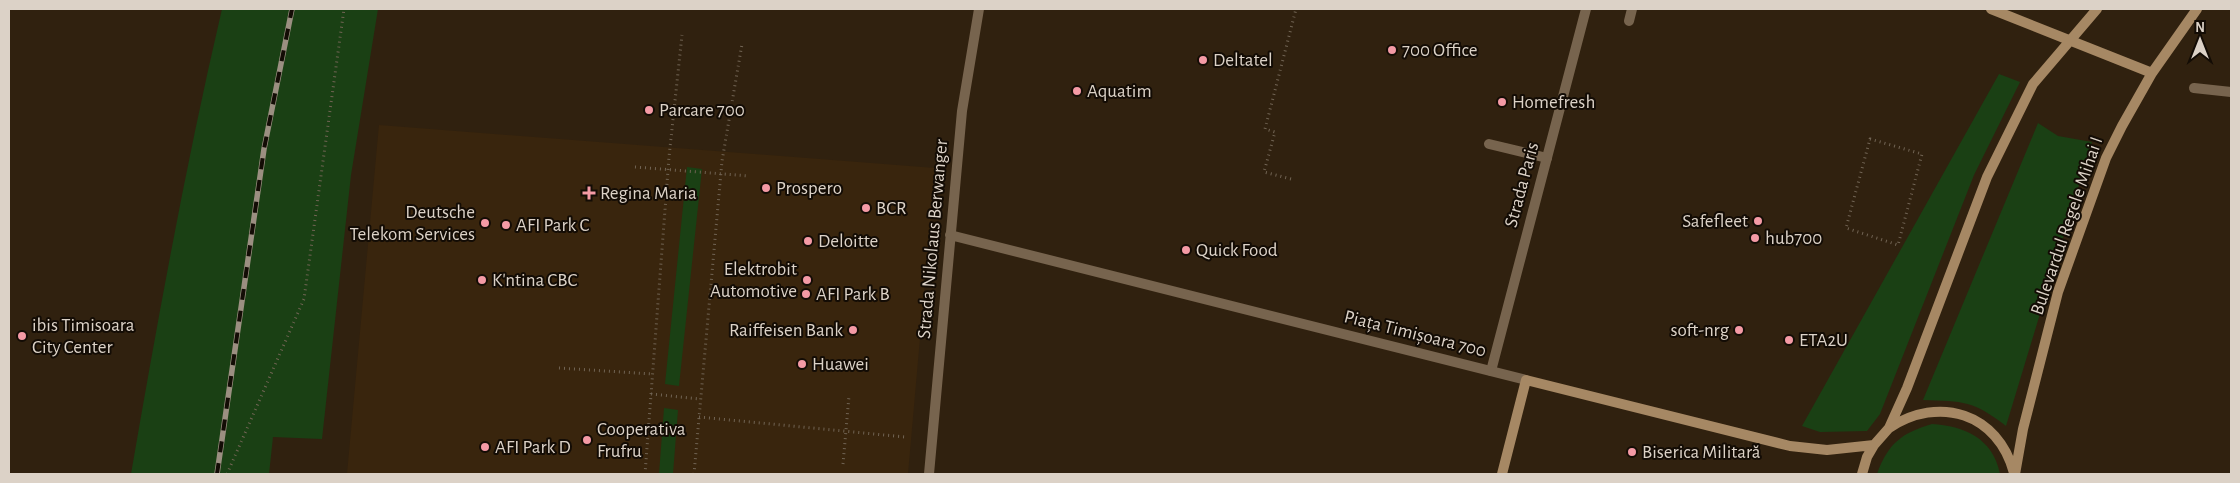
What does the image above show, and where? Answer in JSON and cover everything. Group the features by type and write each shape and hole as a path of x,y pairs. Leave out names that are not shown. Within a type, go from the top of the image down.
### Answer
{"main road":[{"path":"1991,9 2152,73"},
{"path":"1862,474 1867,457 1888,428 1923,350 1987,177 2033,84 2097,9"},
{"name":"Bulevardul Regele Mihai I","path":"2015,474 2023,429 2058,292 2106,158 2152,73 2197,9"},
{"path":"1502,474 1526,380"},
{"name":"Piața Timișoara 700","path":"1526,380 1796,448 1827,450 1874,445"},
{"path":"1888,428 1903,419 1920,413 1938,411 1956,413 1970,418 1984,425 1995,436 2004,448 2015,474"}],"street":[{"name":"Strada Nikolaus Berwanger","path":"929,474 964,92 979,9"},
{"name":"Strada Paris","path":"1491,371 1586,9"},
{"path":"1629,21 1632,9"},
{"path":"2194,88 2231,92"},
{"path":"1489,144 1547,158"},
{"name":"Piața Timișoara 700","path":"950,235 1526,380"}],"path":[{"path":"227,474 304,298 344,9"},
{"path":"1291,179 1264,172 1275,132 1265,129 1296,9"},
{"path":"645,474 669,157 682,35"},
{"path":"694,474 722,161 742,44"},
{"path":"1870,138 1922,154 1898,245 1846,228 1870,138"},
{"path":"635,167 749,176"},
{"path":"558,368 652,374"},
{"path":"651,394 700,399"},
{"path":"843,464 849,396"},
{"path":"699,417 904,437"}],"shaded area":[{"path":"379,125 935,168 908,474 347,474"}],"green space":[{"path":"222,9 378,9 351,175 322,439 273,437 269,474 131,474 173,241"},
{"path":"1999,74 2020,82 1974,175 1880,414 1867,431 1820,432 1802,426"},
{"path":"2038,123 2058,136 2092,142 2006,426 1985,412 1968,404 1923,400"},
{"path":"687,167 702,169 679,386 665,384"},
{"path":"664,408 678,410 673,474 659,474"},
{"path":"1932,424 1966,431 1975,436 1991,451 2000,474 1877,474 1886,455 1897,441 1912,431"}],"railway":[{"path":"217,474 264,149 292,9"}],"place":[{"name":"700 Office","path":"1392,50"},
{"name":"Deltatel","path":"1203,60"},
{"name":"Aquatim","path":"1077,91"},
{"name":"Homefresh","path":"1502,102"},
{"name":"Parcare 700","path":"649,110"},
{"name":"Prospero","path":"766,188"},
{"name":"Regina Maria","path":"589,193"},
{"name":"BCR","path":"866,208"},
{"name":"Safefleet","path":"1758,221"},
{"name":"Deutsche Telekom Services","path":"485,223"},
{"name":"AFI Park C","path":"506,225"},
{"name":"hub700","path":"1755,238"},
{"name":"Deloitte","path":"808,241"},
{"name":"Quick Food","path":"1186,250"},
{"name":"K'ntina CBC","path":"482,280"},
{"name":"Elektrobit Automotive","path":"807,280"},
{"name":"AFI Park B","path":"806,294"},
{"name":"Raiffeisen Bank","path":"853,330"},
{"name":"soft-nrg","path":"1739,330"},
{"name":"ibis Timisoara City Center","path":"22,336"},
{"name":"ETA2U","path":"1789,340"},
{"name":"Huawei","path":"802,364"},
{"name":"Cooperativa Frufru","path":"587,440"},
{"name":"AFI Park D","path":"485,447"},
{"name":"Biserica Militară","path":"1632,452"}]}
